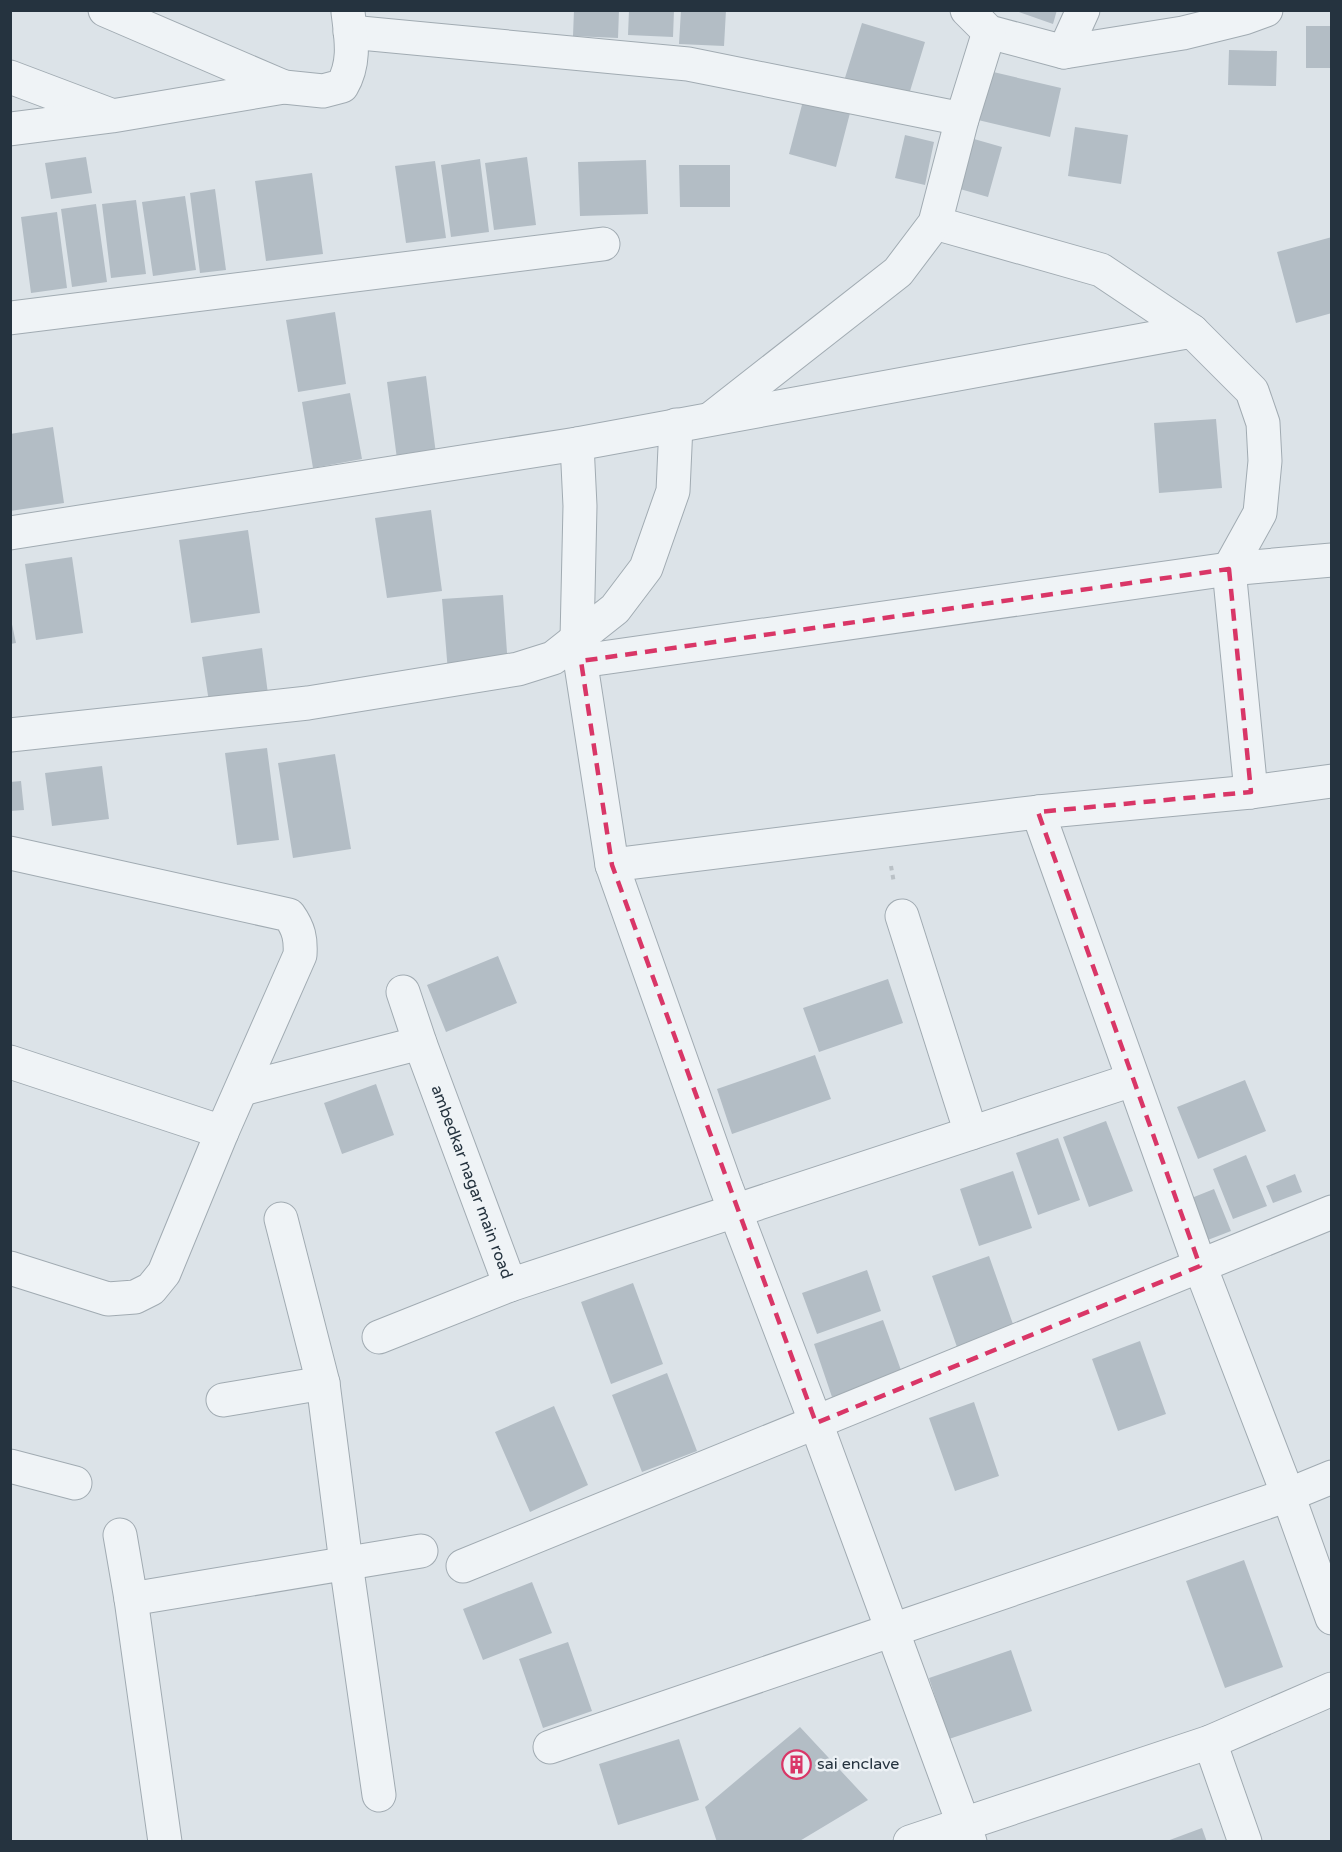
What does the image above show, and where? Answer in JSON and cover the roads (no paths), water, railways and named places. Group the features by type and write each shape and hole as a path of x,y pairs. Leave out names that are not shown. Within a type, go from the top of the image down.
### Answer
{"street":[{"path":"105,10 284,87"},
{"path":"1064,52 1083,10"},
{"path":"709,420 898,272 935,223 962,119 978,21 1064,52 1183,33 1244,18 1266,10"},
{"path":"10,129 112,116 284,87 323,91 342,86 349,73 352,58 349,21 688,64 962,119"},
{"path":"10,77 112,116"},
{"path":"935,223 1101,270 1192,331 1252,391 1263,423 1265,461 1260,513 1228,569 1251,792"},
{"path":"10,318 603,244"},
{"path":"10,533 577,444 1192,331"},
{"path":"579,650 615,609 646,568 673,491 676,425"},
{"path":"577,444 580,507 579,650 612,865 735,1211 816,1423 966,1832"},
{"path":"10,735 308,703 518,669 579,650 1228,569 1332,560"},
{"path":"612,865 1038,812 1251,792 1332,781"},
{"path":"1038,812 1132,1080 1332,1618"},
{"path":"10,853 290,915 298,927 301,939 300,955 222,1132 164,1273 151,1289 135,1297 108,1299 10,1268"},
{"path":"902,916 971,1133"},
{"name":"ambedkar nagar main road","path":"403,992 510,1285 1132,1080"},
{"path":"242,1089 420,1043"},
{"path":"10,1062 222,1132"},
{"path":"463,1566 1332,1212"},
{"path":"281,1219 323,1383 379,1795"},
{"path":"379,1337 510,1285"},
{"path":"224,1400 323,1383"},
{"path":"10,1466 75,1483"},
{"path":"550,1747 1288,1495 1332,1477"},
{"path":"120,1535 165,1842"},
{"path":"131,1599 420,1551"},
{"path":"910,1842 966,1832 1210,1742 1332,1689"},
{"path":"1210,1742 1245,1842"}],"place":[{"name":"sai enclave","path":"796,1764"}]}
